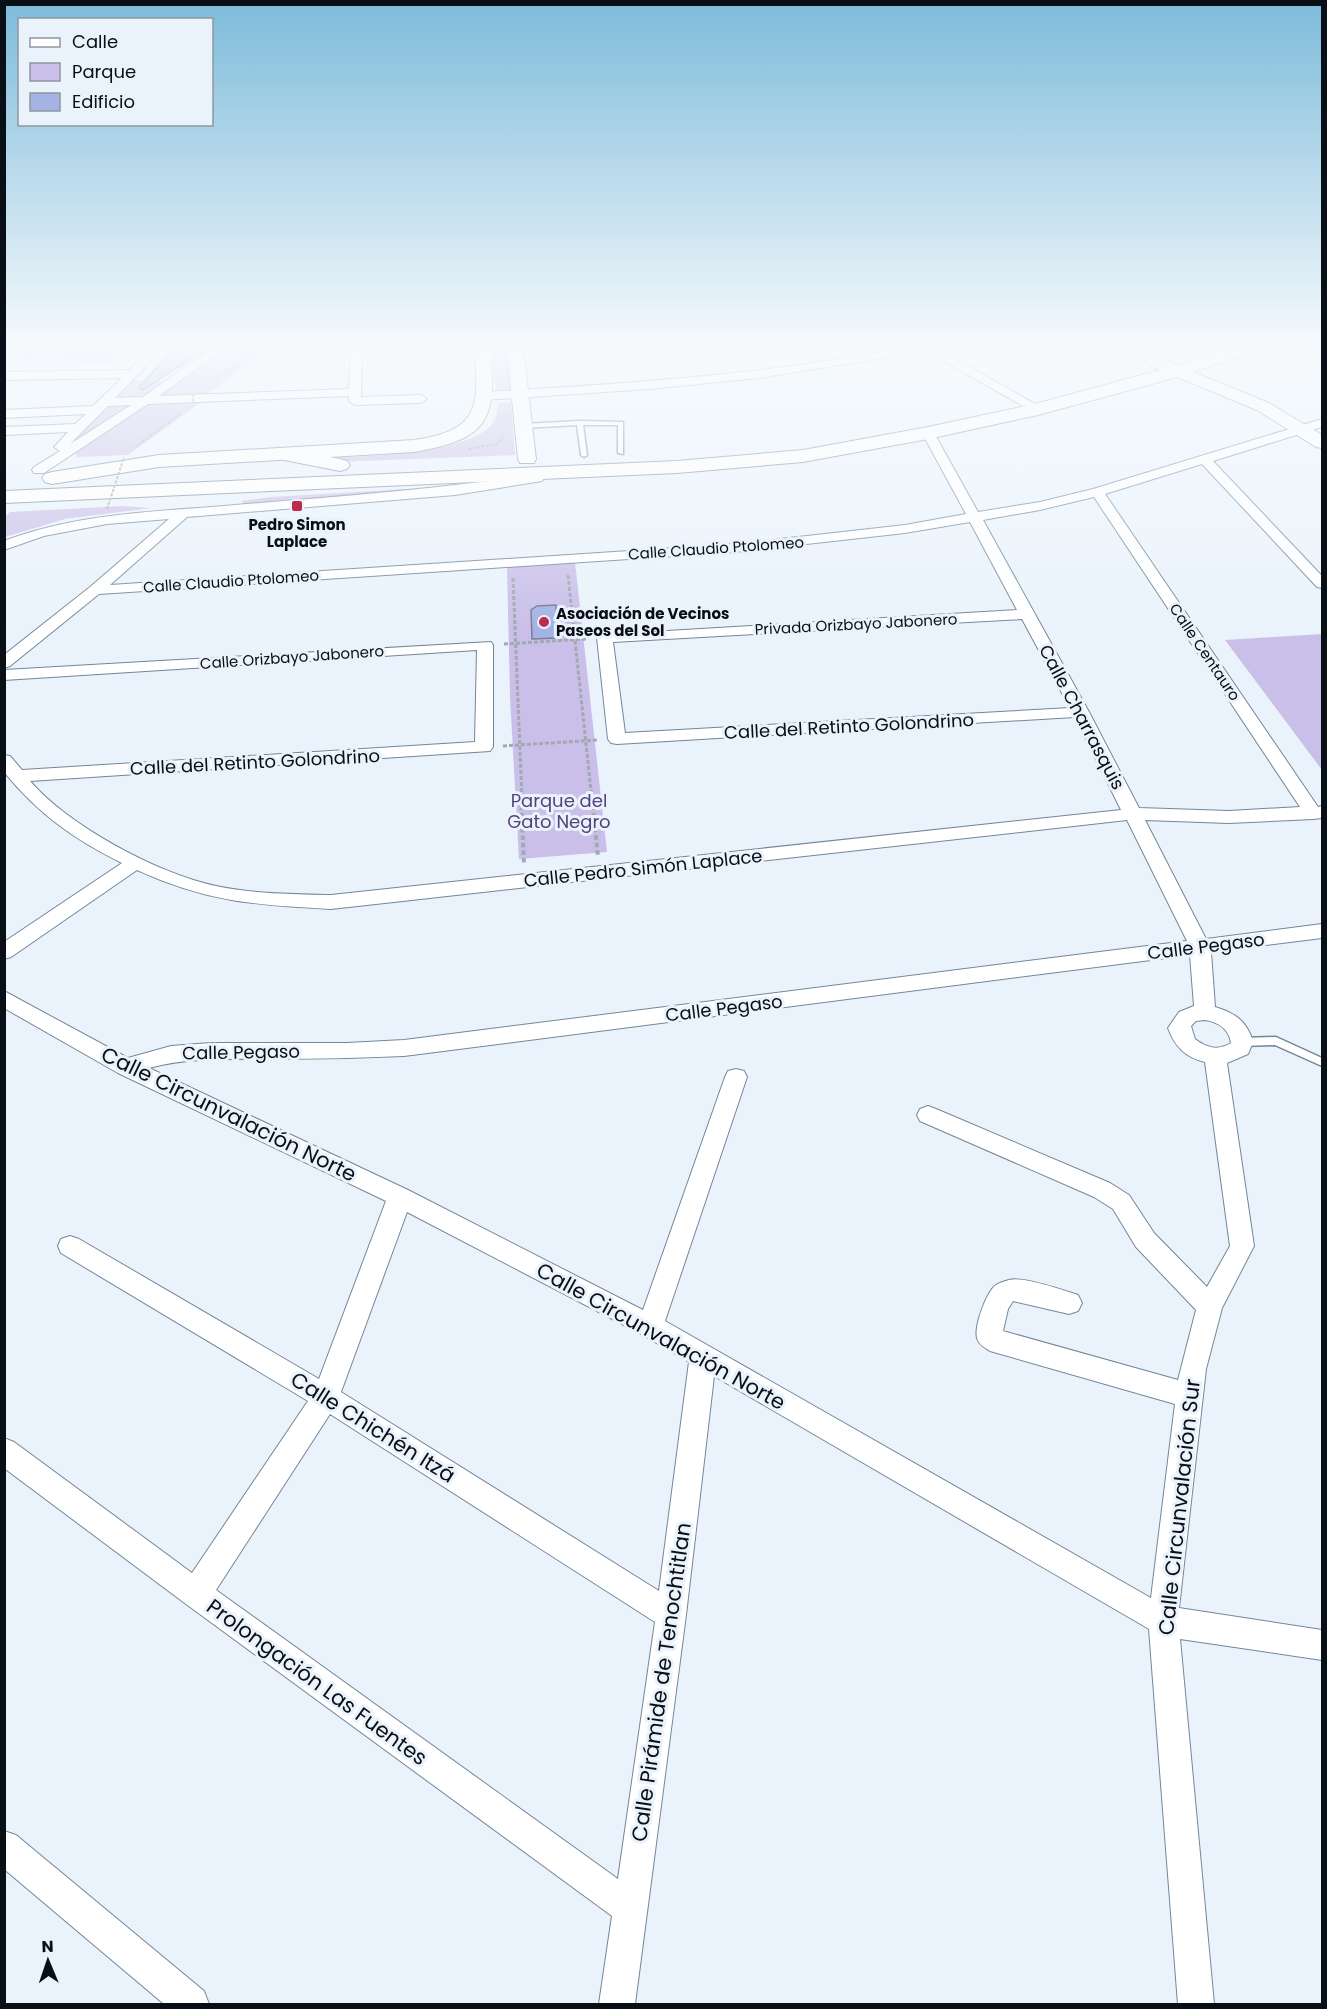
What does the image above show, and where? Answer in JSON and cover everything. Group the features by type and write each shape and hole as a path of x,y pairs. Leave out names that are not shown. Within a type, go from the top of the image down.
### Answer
{"main road":[{"path":"64,454 70,460 80,463 159,461 414,446 436,442"},
{"path":"525,442 527,459"},
{"path":"114,505 537,478 621,453 759,442"},
{"path":"4,489 245,481 527,459 677,467 803,456 880,442"},
{"path":"281,454 340,465"},
{"path":"4,480 159,461"},
{"path":"40,475 473,462"},
{"path":"4,497 245,481 584,463"},
{"path":"4,506 166,505 184,513"}],"street":[{"path":"40,475 66,442"},
{"path":"40,475 82,442"},
{"name":"Calle Charrasquis","path":"933,442 1081,712 1200,947 1205,1012"},
{"name":"Calle Claudio Ptolomeo","path":"95,590 783,544 975,518 1040,506 1097,492 1263,442"},
{"path":"1204,460 1323,584"},
{"path":"4,546 41,532 73,525 184,513 455,491 537,478"},
{"name":"Calle Centauro","path":"1097,492 1318,812"},
{"path":"4,663 95,590 184,513"},
{"name":"Privada Orizbayo Jabonero","path":"605,638 1028,614"},
{"path":"605,638 617,739"},
{"path":"484,743 485,645"},
{"name":"Calle Orizbayo Jabonero","path":"4,675 485,645"},
{"name":"Calle del Retinto Golondrino","path":"617,739 1081,712"},
{"name":"Calle del Retinto Golondrino","path":"17,776 484,743"},
{"name":"Calle Pedro Simón Laplace","path":"4,760 41,803 68,823 136,862 201,888 285,899 331,902 1133,814 1229,818 1318,812"},
{"path":"4,952 136,862"},
{"name":"Calle Pegaso","path":"126,1067 171,1054 211,1051 347,1051 404,1048 1323,931"},
{"name":"Calle Circunvalación Norte","path":"4,998 126,1067 400,1197 650,1326 1163,1621 1323,1646"},
{"path":"1205,1012 1224,1017 1232,1022 1238,1028 1242,1042 1240,1048 1234,1053 1215,1057 1193,1049 1180,1036 1179,1028 1187,1016 1205,1012"},
{"name":"Calle Circunvalación Sur","path":"1196,2004 1163,1621 1193,1369 1210,1307 1242,1246 1215,1057"},
{"path":"650,1326 736,1077"},
{"path":"928,1115 1102,1190 1120,1202 1144,1240 1210,1307"},
{"path":"196,1594 326,1397 400,1197"},
{"name":"Calle Chichén Itzá","path":"70,1246 326,1397 671,1615"},
{"path":"1069,1303 1016,1290 1009,1291 1002,1296 989,1329 990,1337 999,1343 1132,1382 1190,1395"},
{"name":"Calle Pirámide de Tenochtitlan","path":"617,2004 671,1615 703,1358"},
{"name":"Prolongación Las Fuentes","path":"4,1451 196,1594 631,1909"},
{"path":"4,1846 191,2004"}],"lane":[{"path":"582,442 584,463"},
{"path":"621,442 621,453"},
{"path":"1242,1042 1276,1041 1323,1062"}],"path":[{"path":"117,454 128,452 142,442"},
{"path":"114,505 124,457"},
{"path":"567,559 596,843"},
{"path":"513,562 523,845"},
{"path":"485,645 605,638"},
{"path":"484,743 519,745 617,739"}],"green space":[{"path":"90,442 146,442 128,455 77,457 75,452"},
{"path":"461,442 514,442 515,455 336,462 321,459 387,455"},
{"path":"426,488 426,490 243,505 242,501 271,497"},
{"path":"123,506 151,508 65,519 5,537 5,517 10,512"},
{"name":"Parque del Gato Negro","path":"575,562 607,852 519,859 510,697 507,567"},
{"path":"1322,634 1322,770 1225,640"}],"building":[{"name":"Asociación de Vecinos Paseos del Sol","path":"556,605 558,638 532,639 531,610 537,606"}],"place":[{"name":"Pedro Simon Laplace","path":"297,506"},
{"name":"Asociación de Vecinos Paseos del Sol","path":"544,622"}]}
